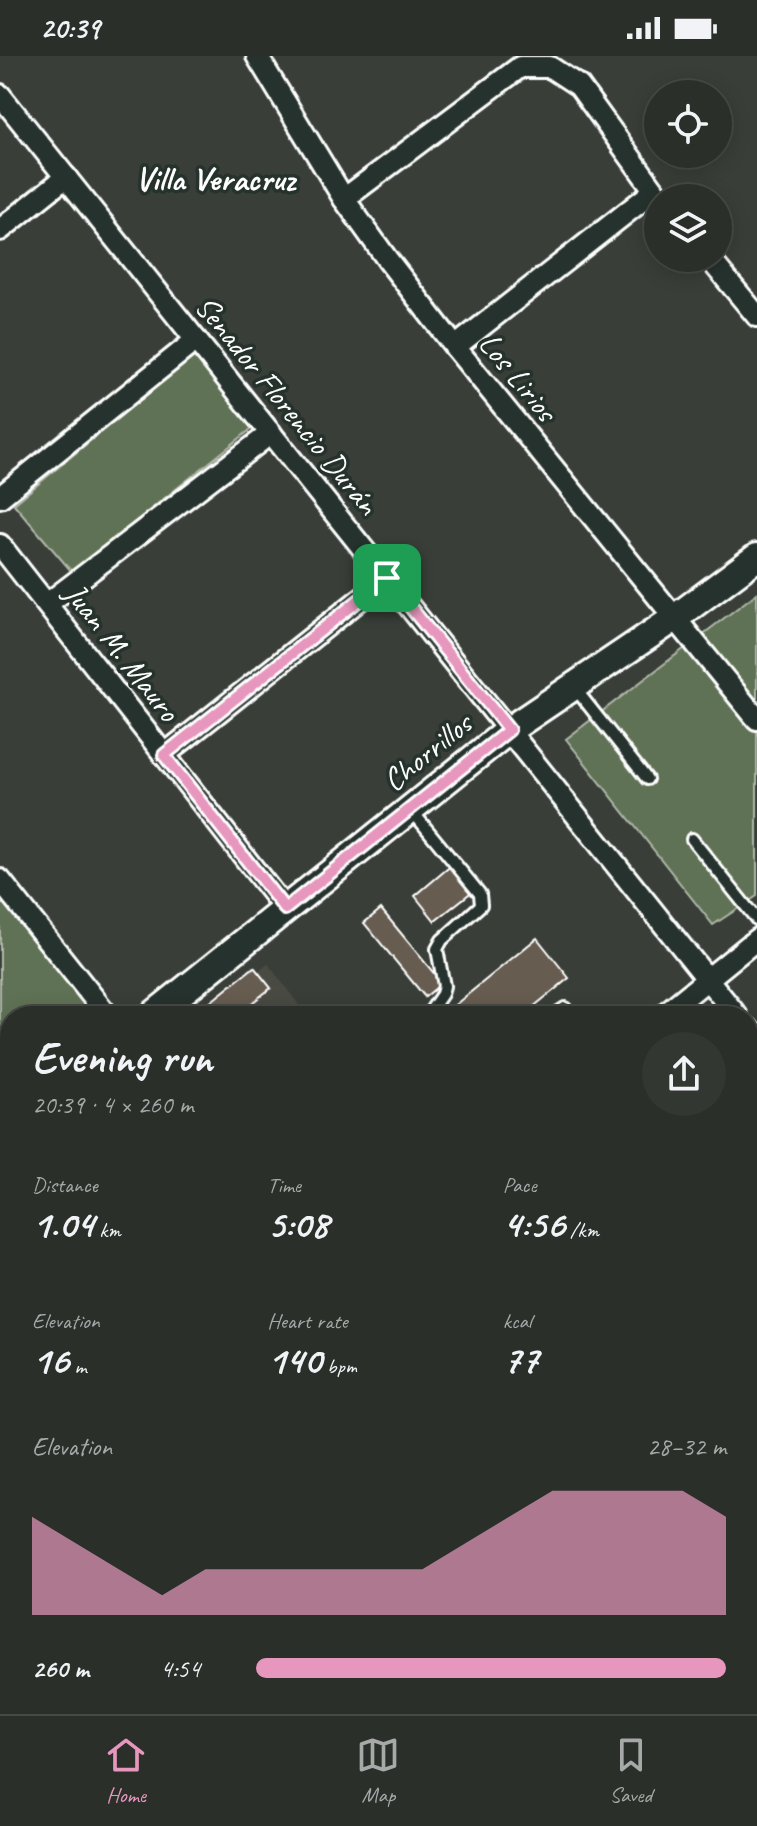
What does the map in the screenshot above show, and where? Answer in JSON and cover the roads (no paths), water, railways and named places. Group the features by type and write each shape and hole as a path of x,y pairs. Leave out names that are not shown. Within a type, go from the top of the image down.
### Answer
{"street":[{"name":"Los Lirios","path":"257,56 344,199 455,347 757,719"},
{"path":"344,199 520,67 550,67 579,86 650,184"},
{"name":"Senador Florencio Durán","path":"0,95 729,1006"},
{"path":"0,230 66,177"},
{"path":"455,347 644,204"},
{"path":"721,272 757,316"},
{"path":"0,497 196,340"},
{"path":"47,604 271,433"},
{"name":"Juan M. Mauro","path":"0,545 285,909"},
{"name":"Chorrillos","path":"164,1006 509,730 675,618 757,557"},
{"path":"164,755 387,578"},
{"path":"0,880 100,1006"},
{"path":"674,1006 757,939"}],"lane":[{"path":"572,686 647,779"},
{"path":"410,809 480,894 481,905 442,940 437,949 444,986 434,1006"},
{"path":"692,839 757,920"}],"district":[{"name":"Villa Veracruz","path":"215,178"}]}
